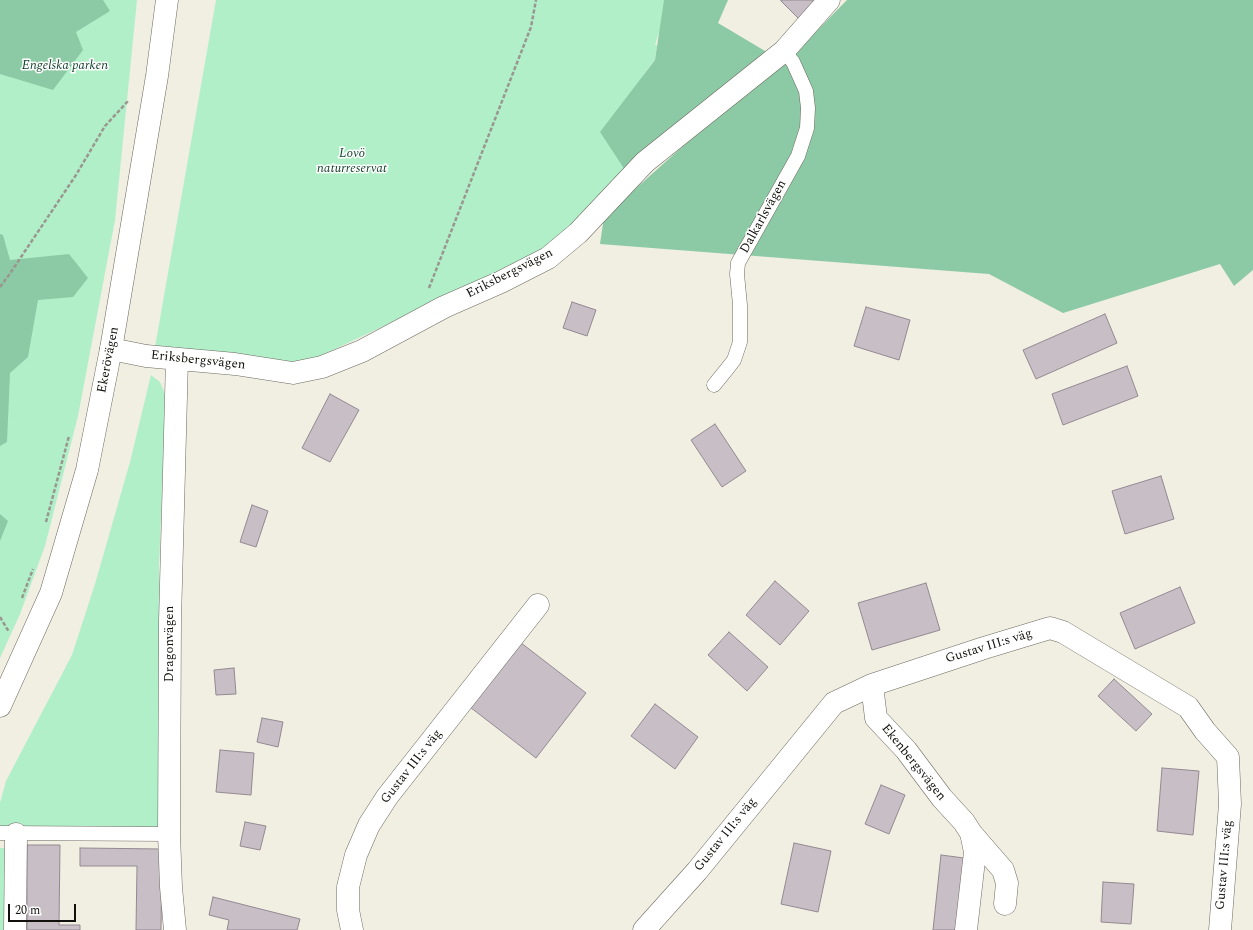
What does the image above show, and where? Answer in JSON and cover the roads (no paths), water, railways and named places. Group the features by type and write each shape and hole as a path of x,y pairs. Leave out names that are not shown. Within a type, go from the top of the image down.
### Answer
{"street":[{"name":"Ekerövägen","path":"0,706 52,593 87,470 111,349 157,76 167,0"},
{"name":"Eriksbergsvägen","path":"111,349 146,356 235,364 293,373 322,367 362,351 444,307 501,282 548,258 578,233 645,162 784,51 828,0"},
{"name":"Dragonvägen","path":"175,930 168,834 170,621 177,359"},
{"name":"Gustav III:s väg","path":"352,930 348,910 348,887 356,855 369,825 387,797 538,605"},
{"name":"Gustav III:s väg","path":"644,930 697,870 834,703 872,685 1050,628 1063,632 1188,707 1205,731 1228,757 1230,804 1220,930"},
{"name":"Ekenbergsvägen","path":"872,685 876,718 906,750 942,798 964,822 971,833 1003,870 1007,883 1005,904"},
{"name":"Ekenbergsvägen","path":"966,930 975,852 971,833"},
{"path":"8,834 15,930"}],"lane":[{"name":"Dalkarlsvägen","path":"714,385 734,360 740,342 740,305 737,274 738,263 798,156 807,128 808,108 806,91 793,62 784,51"},
{"path":"8,834 168,834"}],"park label":[{"name":"Engelska parken","path":"65,66"},
{"name":"Lovö naturreservat","path":"352,162"}]}
